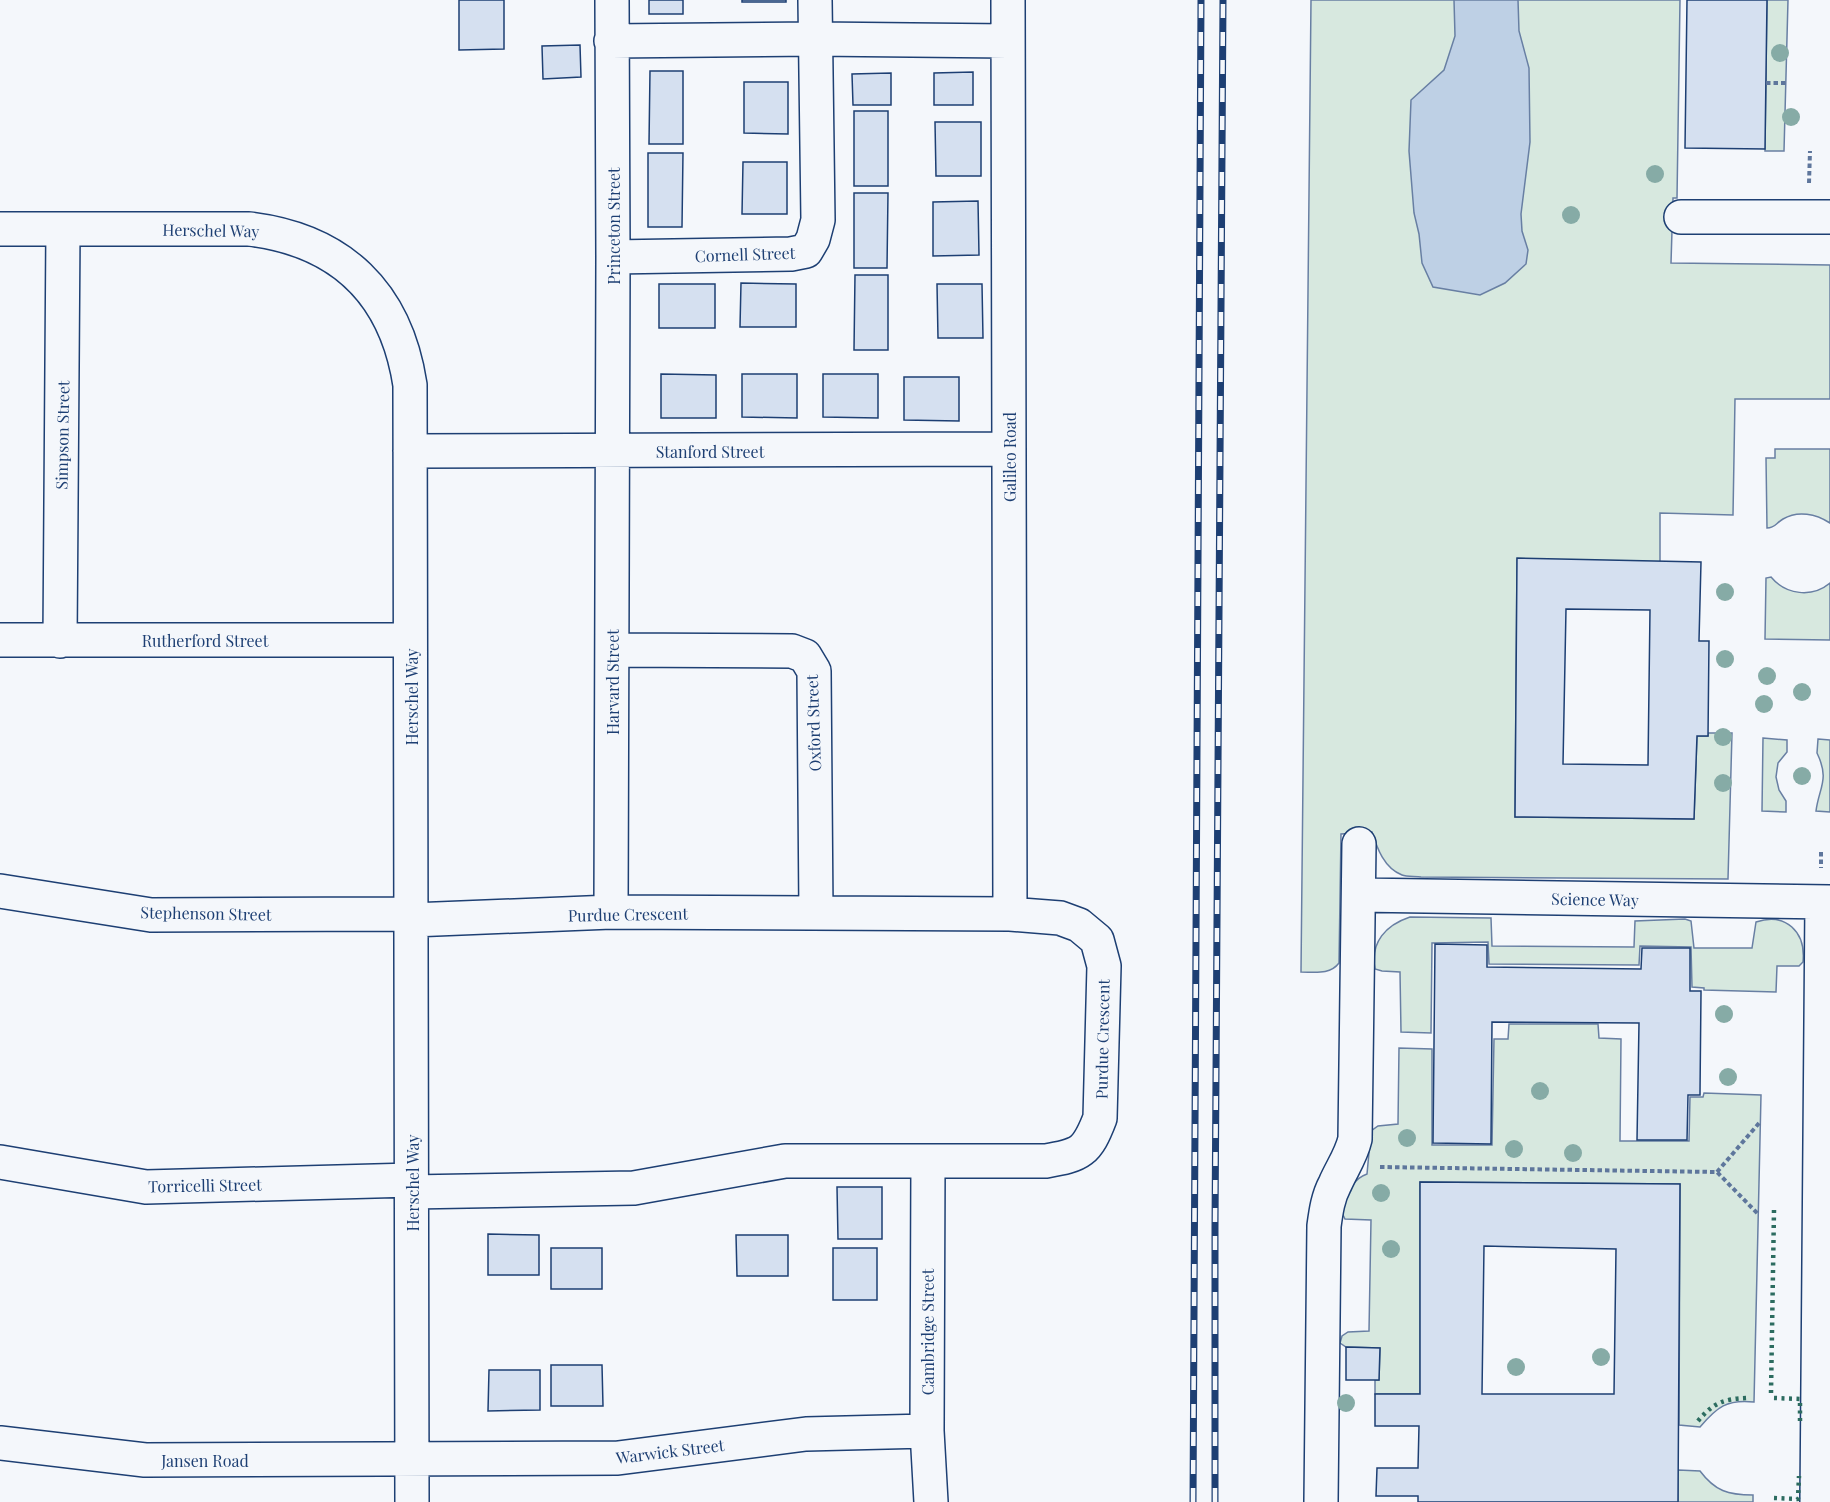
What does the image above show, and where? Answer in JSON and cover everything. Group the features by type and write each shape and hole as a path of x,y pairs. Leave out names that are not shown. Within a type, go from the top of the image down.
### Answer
{"street":[{"name":"Princeton Street","path":"612,0 612,452"},
{"path":"815,0 815,39"},
{"name":"Galileo Road","path":"1008,0 1010,914"},
{"name":"Cornell Street","path":"613,256 791,254 806,251 813,239 818,220 815,39"},
{"path":"611,40 1008,41"},
{"path":"1681,217 1830,218"},
{"name":"Herschel Way","path":"0,229 249,229 278,232 305,241 330,254 353,271 371,290 386,311 398,334 406,359 410,385 412,1502"},
{"name":"Simpson Street","path":"60,641 63,229"},
{"name":"Stanford Street","path":"410,452 1009,449"},
{"name":"Harvard Street","path":"611,912 612,452"},
{"name":"Rutherford Street","path":"0,640 411,640"},
{"name":"Oxford Street","path":"612,650 792,651 805,656 814,671 816,914"},
{"path":"1321,1502 1324,1226 1326,1208 1334,1186 1352,1152 1355,1139 1359,844"},
{"name":"Stephenson Street","path":"0,891 151,915 398,914 412,920"},
{"name":"Science Way","path":"1359,895 1826,902"},
{"path":"1817,1502 1826,902"},
{"name":"Purdue Crescent","path":"412,920 611,912 1010,914 1060,918 1079,925 1097,940 1104,966 1100,1118 1092,1141 1074,1156 1046,1161 785,1161 634,1188 412,1186"},
{"name":"Cambridge Street","path":"928,1161 927,1431 932,1502"},
{"name":"Torricelli Street","path":"0,1162 146,1187 412,1186"},
{"name":"Warwick Street","path":"412,1460 618,1458 806,1434 927,1431"},
{"name":"Jansen Road","path":"0,1443 145,1460 412,1460"}],"path":[{"path":"1766,83 1786,83"},
{"path":"1717,1172 1760,1122"},
{"path":"1344,1166 1717,1172 1758,1214"}],"shaded area":[{"path":"1311,0 1680,0 1677,198 1673,198 1671,263 1830,265 1830,399 1735,399 1733,515 1660,513 1660,562 1517,559 1515,817 1694,819 1697,736 1708,736 1708,733 1732,733 1728,879 1406,876 1396,872 1386,863 1372,832 1341,834 1339,963 1327,971 1301,972"},
{"path":"1767,0 1788,0 1784,151 1765,151"},
{"path":"1775,449 1830,449 1830,523 1813,515 1801,514 1789,516 1767,528 1766,458 1775,458"},
{"path":"1771,577 1784,588 1799,592 1815,591 1830,583 1830,640 1765,639 1766,578"},
{"path":"1763,738 1787,740 1787,752 1778,763 1776,777 1779,790 1786,801 1786,812 1762,811"},
{"path":"1818,739 1830,740 1830,812 1816,811 1823,783 1823,770 1817,753"},
{"path":"1410,917 1491,918 1492,946 1634,947 1635,921 1685,919 1691,921 1694,948 1752,948 1756,922 1776,920 1785,922 1797,934 1803,951 1803,962 1799,966 1777,966 1776,992 1704,990 1704,988 1692,987 1691,947 1640,946 1639,965 1489,964 1488,942 1432,943 1431,1033 1401,1032 1400,972 1375,969 1374,959 1378,943 1387,930 1401,920"},
{"path":"1509,1024 1598,1024 1599,1038 1621,1039 1620,1141 1689,1141 1690,1097 1703,1097 1704,1093 1761,1095 1754,1402 1737,1402 1723,1406 1700,1427 1679,1425 1680,1184 1420,1182 1420,1394 1375,1394 1375,1380 1379,1380 1380,1348 1346,1347 1340,1343 1342,1336 1348,1332 1369,1331 1371,1220 1345,1219 1341,1211 1353,1184 1367,1174 1371,1131 1378,1126 1398,1124 1399,1048 1432,1049 1432,1145 1492,1145 1494,1039 1508,1039"},
{"path":"1678,1470 1700,1471 1711,1483 1729,1493 1753,1495 1753,1502 1678,1502"}],"water":[{"path":"1454,0 1518,0 1519,31 1529,68 1530,142 1521,214 1522,231 1528,250 1526,264 1505,283 1480,295 1433,287 1422,263 1414,213 1409,151 1411,100 1444,70 1455,36"}],"building":[{"path":"459,0 504,0 504,49 459,50"},
{"path":"649,0 683,0 683,14 649,14"},
{"path":"742,0 786,0 786,2 742,2"},
{"path":"1687,0 1767,0 1765,149 1685,148"},
{"path":"580,45 581,77 543,79 542,46"},
{"path":"650,71 683,71 683,144 649,144"},
{"path":"973,72 973,105 934,105 934,73"},
{"path":"891,73 891,105 853,105 852,74"},
{"path":"744,82 788,82 788,134 744,133"},
{"path":"854,111 888,111 888,186 854,186"},
{"path":"935,122 981,122 981,176 936,176"},
{"path":"648,153 683,153 682,227 648,227"},
{"path":"743,162 787,162 787,214 742,214"},
{"path":"854,193 888,193 887,268 854,268"},
{"path":"978,201 979,255 933,256 933,202"},
{"path":"855,275 888,275 888,350 854,350"},
{"path":"741,283 796,284 796,327 740,327"},
{"path":"659,284 715,284 715,328 659,328"},
{"path":"937,284 982,284 983,338 938,338"},
{"path":"661,374 716,375 716,418 661,418"},
{"path":"742,374 797,374 797,418 742,417"},
{"path":"823,374 878,374 878,418 823,417"},
{"path":"904,377 959,377 959,421 904,420"},
{"path":"1517,558 1701,562 1699,641 1709,641 1708,736 1697,736 1694,819 1515,817","holes":["1566,609 1650,610 1648,765 1563,764"]},
{"path":"1435,944 1487,945 1487,967 1641,969 1642,948 1690,948 1690,991 1701,991 1700,1095 1688,1095 1687,1140 1637,1140 1639,1023 1492,1022 1491,1144 1433,1143"},
{"path":"1420,1182 1680,1184 1678,1502 1418,1502 1418,1496 1376,1496 1377,1468 1418,1468 1419,1426 1375,1426 1375,1394 1420,1394","holes":["1484,1246 1616,1249 1614,1394 1482,1394"]},
{"path":"837,1187 882,1187 882,1239 838,1239"},
{"path":"488,1234 539,1235 539,1275 488,1275"},
{"path":"736,1235 788,1235 788,1276 737,1276"},
{"path":"551,1248 602,1248 602,1289 551,1289"},
{"path":"833,1248 877,1248 877,1300 833,1300"},
{"path":"1346,1347 1380,1348 1379,1380 1346,1380"},
{"path":"551,1365 602,1365 603,1406 551,1406"},
{"path":"489,1370 540,1370 540,1410 488,1411"}],"railway":[{"path":"1193,1502 1201,0"},
{"path":"1215,1502 1223,0"}],"hedge":[{"path":"1771,1393 1774,1210"},
{"path":"1698,1421 1720,1403 1747,1398"},
{"path":"1774,1398 1800,1399 1800,1421"},
{"path":"1774,1498 1798,1499 1799,1476"}]}
